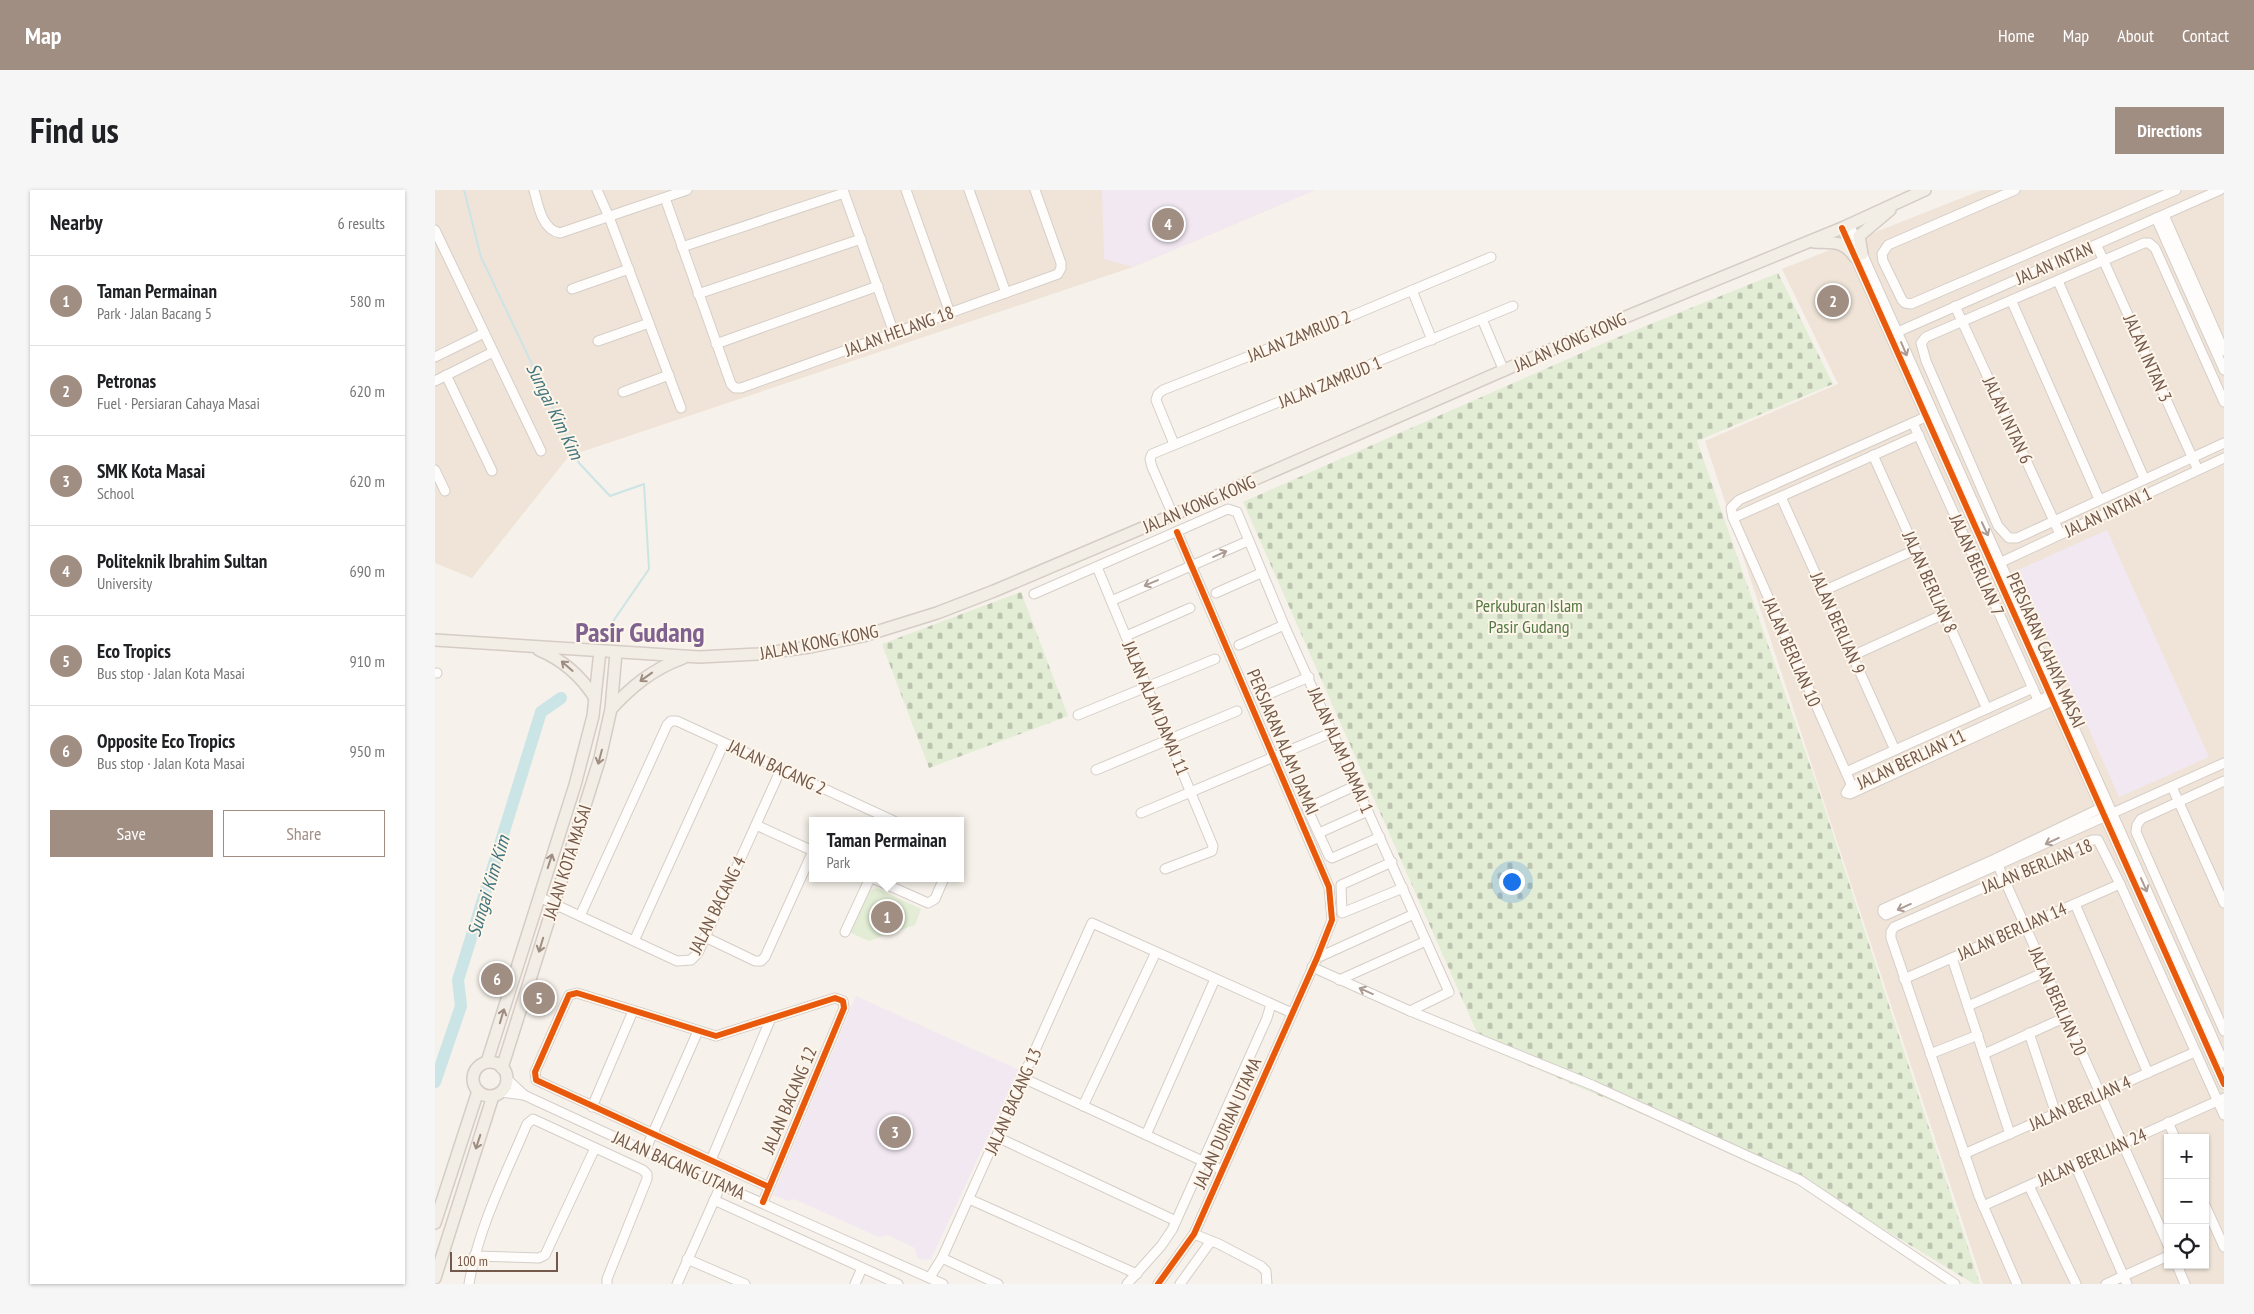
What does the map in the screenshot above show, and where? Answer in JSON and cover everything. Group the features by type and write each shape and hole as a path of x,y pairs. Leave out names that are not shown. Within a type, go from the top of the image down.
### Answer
{"main road":[{"name":"JALAN KONG KONG","path":"435,640 616,653 689,656 758,654 810,647 863,636 937,614 1173,516 1628,316 1810,242 1925,190"},
{"path":"1859,256 1858,240 1861,233 1903,200"},
{"path":"1810,242 1843,244 1859,256"},
{"path":"530,646 562,662 587,686 595,698"},
{"name":"JALAN KOTA MASAI","path":"487,1062 575,785 593,716 600,651"},
{"name":"JALAN KOTA MASAI","path":"504,1073 600,758 611,710 616,653"},
{"path":"611,710 646,676 669,663 689,656"},
{"path":"435,1278 497,1094 506,1083 504,1073 493,1063 487,1062 482,1064 475,1071 473,1082 482,1094 497,1094"},
{"path":"435,1224 478,1091"}],"street":[{"path":"534,190 541,213 553,232 570,231 687,190"},
{"path":"597,190 681,408"},
{"path":"906,190 950,313"},
{"path":"969,190 1006,293"},
{"name":"JALAN HELANG 18","path":"716,344 731,384 735,388 741,388 1056,275 1061,270 1061,262 1035,190"},
{"path":"2015,190 1888,245 1882,254 1891,279 1902,300 1905,303 1911,304 2176,190"},
{"name":"JALAN INTAN","path":"1893,334 2015,279 2097,246 2220,190"},
{"path":"682,247 844,191 894,332"},
{"path":"665,198 716,344 878,286"},
{"path":"2160,217 2224,351"},
{"path":"2160,217 2224,370"},
{"name":"PERSIARAN CAHAYA MASAI","path":"1846,226 2106,810 2224,1063"},
{"path":"435,230 541,451"},
{"path":"699,294 861,239"},
{"path":"1963,322 2144,243 2149,243 2155,248 2224,402"},
{"name":"JALAN INTAN 3","path":"2097,246 2198,470"},
{"name":"PERSIARAN CAHAYA MASAI","path":"1859,256 1877,286 1893,334"},
{"name":"JALAN ZAMRUD 2","path":"1174,444 1156,400 1158,394 1163,390 1491,257"},
{"path":"2009,262 2015,279"},
{"path":"572,289 629,269"},
{"path":"1877,286 1891,279"},
{"path":"2058,281 2144,478"},
{"path":"1412,290 1432,340"},
{"path":"2012,302 2099,499"},
{"name":"JALAN ZAMRUD 1","path":"1173,516 1150,459 1156,451 1513,306"},
{"name":"JALAN INTAN 6","path":"1955,306 2060,534"},
{"path":"1481,319 1504,371"},
{"path":"598,341 649,322"},
{"name":"JALAN INTAN 1","path":"1963,322 1921,342 1926,360 2003,534 2009,538 2017,538 2144,478 2224,444"},
{"path":"435,357 484,333"},
{"path":"435,381 493,352"},
{"path":"446,375 492,471"},
{"path":"623,392 669,375"},
{"path":"1919,435 1733,518 1731,508 1739,500 1929,416"},
{"name":"JALAN BERLIAN 7","path":"1913,422 2040,704"},
{"name":"JALAN BERLIAN 8","path":"1873,455 1987,709"},
{"name":"JALAN INTAN 1","path":"1996,564 2224,458"},
{"path":"435,470 445,491"},
{"name":"JALAN BERLIAN 9","path":"1781,497 1895,750"},
{"name":"JALAN ALAM DAMAI 1","path":"1177,532 1228,510 1237,512 1261,573 1449,992 1410,1011"},
{"name":"JALAN BERLIAN 10","path":"1733,518 1852,786"},
{"path":"1034,594 1177,532"},
{"name":"PERSIARAN ALAM DAMAI","path":"1177,532 1329,887 1331,920 1312,967"},
{"path":"1111,601 1249,541"},
{"path":"1823,591 1915,550"},
{"name":"JALAN ALAM DAMAI 11","path":"1097,567 1213,849 1165,869"},
{"path":"1216,593 1261,573"},
{"path":"1126,636 1190,608"},
{"path":"1852,656 1944,614"},
{"path":"1239,645 1284,624"},
{"path":"1078,715 1215,659"},
{"path":"1262,697 1309,677"},
{"path":"1846,772 2033,688"},
{"name":"JALAN BERLIAN 11","path":"1852,786 1846,789 1847,794 2055,697"},
{"path":"1096,770 1237,711"},
{"name":"JALAN BACANG 2","path":"580,916 664,732 669,722 674,720 884,817"},
{"path":"1141,813 1333,732"},
{"path":"634,941 724,743"},
{"path":"1996,863 1883,909 1883,912 1886,915 1996,863 2106,810 2172,787 2224,763"},
{"name":"JALAN BACANG 4","path":"539,897 677,961 686,962 695,957 705,937 781,769"},
{"path":"2224,781 2141,819 2137,825 2136,832 2224,1031"},
{"path":"1357,785 1307,808 1331,858 1380,837"},
{"path":"2172,787 2224,903"},
{"name":"PERSIARAN CAHAYA MASAI","path":"2106,810 2224,1084"},
{"path":"1319,833 1368,811"},
{"path":"756,825 809,849"},
{"name":"JALAN BERLIAN 18","path":"1905,978 1891,938 1892,929 2095,840 2101,842 2195,1052 2221,1099 2224,1116"},
{"path":"705,937 758,961 765,957 809,860"},
{"path":"1392,862 1341,885 1343,914 1403,888"},
{"name":"JALAN BERLIAN 20","path":"1996,863 2164,1236"},
{"path":"845,932 869,882"},
{"path":"880,882 928,903 933,901 942,882"},
{"name":"JALAN BERLIAN 14","path":"1905,978 2120,884"},
{"path":"2075,904 2148,1073"},
{"path":"1317,958 1415,914"},
{"name":"JALAN BACANG 13","path":"930,1277 942,1258 969,1199 1092,923 1156,952"},
{"path":"1339,980 1426,942"},
{"path":"1083,1106 1156,952 1291,1013"},
{"path":"1952,958 2010,1134"},
{"path":"1312,967 1410,1011 1591,1085 1800,1180 1955,1284"},
{"name":"JALAN DURIAN UTAMA","path":"1158,1284 1194,1234 1312,967"},
{"path":"1968,1006 2045,972"},
{"path":"1905,978 1983,1206 2017,1284"},
{"path":"1146,1135 1215,979"},
{"path":"769,1187 592,1107 538,1081 535,1077 536,1070 565,1003 569,995 574,992 717,1036 771,1018"},
{"name":"JALAN BACANG 12","path":"763,1202 843,1010 844,1003 837,998 771,1018"},
{"path":"1127,1284 1161,1246 1176,1221 1267,1018 1271,1004"},
{"path":"592,1107 633,1011"},
{"path":"1983,1054 2066,1017"},
{"path":"711,1160 771,1018"},
{"path":"645,1151 698,1031"},
{"path":"2029,1033 2056,1114"},
{"path":"1930,1054 1978,1036"},
{"path":"2214,1041 2224,1036"},
{"name":"JALAN BERLIAN 4","path":"1964,1154 2195,1052"},
{"name":"JALAN BACANG UTAMA","path":"504,1073 524,1095"},
{"path":"1023,1078 1222,1170"},
{"name":"JALAN BACANG UTAMA","path":"497,1094 524,1095 943,1284"},
{"name":"JALAN BERLIAN 24","path":"1983,1206 2221,1099"},
{"path":"469,1284 474,1256 528,1122 533,1120 642,1169 647,1174 647,1179 607,1279 607,1284"},
{"path":"2168,1122 2173,1134"},
{"path":"997,1137 1176,1221"},
{"path":"474,1256 539,1258 545,1255 595,1148"},
{"path":"2075,1164 2126,1280"},
{"path":"677,1284 721,1185"},
{"path":"2029,1186 2076,1284"},
{"path":"969,1199 1137,1274"},
{"path":"713,1200 898,1284"},
{"path":"2209,1214 2224,1247"},
{"path":"1194,1234 1261,1266 1266,1270 1267,1284"},
{"path":"1180,1284 1211,1241"},
{"path":"942,1258 998,1284"},
{"path":"2106,1284 2126,1280 2164,1258"},
{"path":"687,1259 745,1284"},
{"path":"855,1284 862,1268"},
{"path":"2179,1269 2185,1284"}],"shaded area":[{"path":"435,190 1315,190 1133,267 569,456 472,578 435,563"},
{"path":"1102,190 1315,190 1133,267 1104,259"},
{"path":"1982,190 2224,190 2224,1284 1983,1284 1705,441 1838,384 1782,269"},
{"path":"2107,530 2209,757 2119,797 2018,570"},
{"path":"856,996 1019,1070 931,1259 921,1260 917,1257 915,1248 888,1235 879,1237 794,1199 789,1201 773,1195"}],"green space":[{"name":"Perkuburan Islam Pasir Gudang","path":"1778,273 1833,384 1697,441 1817,785 1980,1284 1974,1284 1816,1188 1483,1046 1243,502 1611,340"},
{"path":"1021,592 1068,716 929,768 882,644"},
{"path":"877,888 921,909 915,925 869,941 849,932 867,891"}],"waterway":[{"name":"Sungai Kim Kim","path":"464,190 481,257 579,463 610,496 644,484 649,569 605,633"},
{"name":"Sungai Kim Kim","path":"435,1082 461,1006 458,980 541,712 561,698"}],"cycle path":[{"path":"1842,228 2224,1084"},
{"path":"1158,1284 1194,1234 1317,958 1332,920 1329,887 1177,532"},
{"path":"763,1202 844,1008 843,1001 835,998 716,1036 577,993 569,995 535,1072 536,1080 769,1187"}],"place":[{"name":"Politeknik Ibrahim Sultan","path":"1168,224"},
{"name":"Petronas","path":"1833,301"},
{"name":"Taman Permainan","path":"887,917"},
{"name":"Opposite Eco Tropics","path":"497,979"},
{"name":"Eco Tropics","path":"539,998"},
{"name":"SMK Kota Masai","path":"895,1132"}],"district":[{"name":"Pasir Gudang","path":"640,631"}]}
